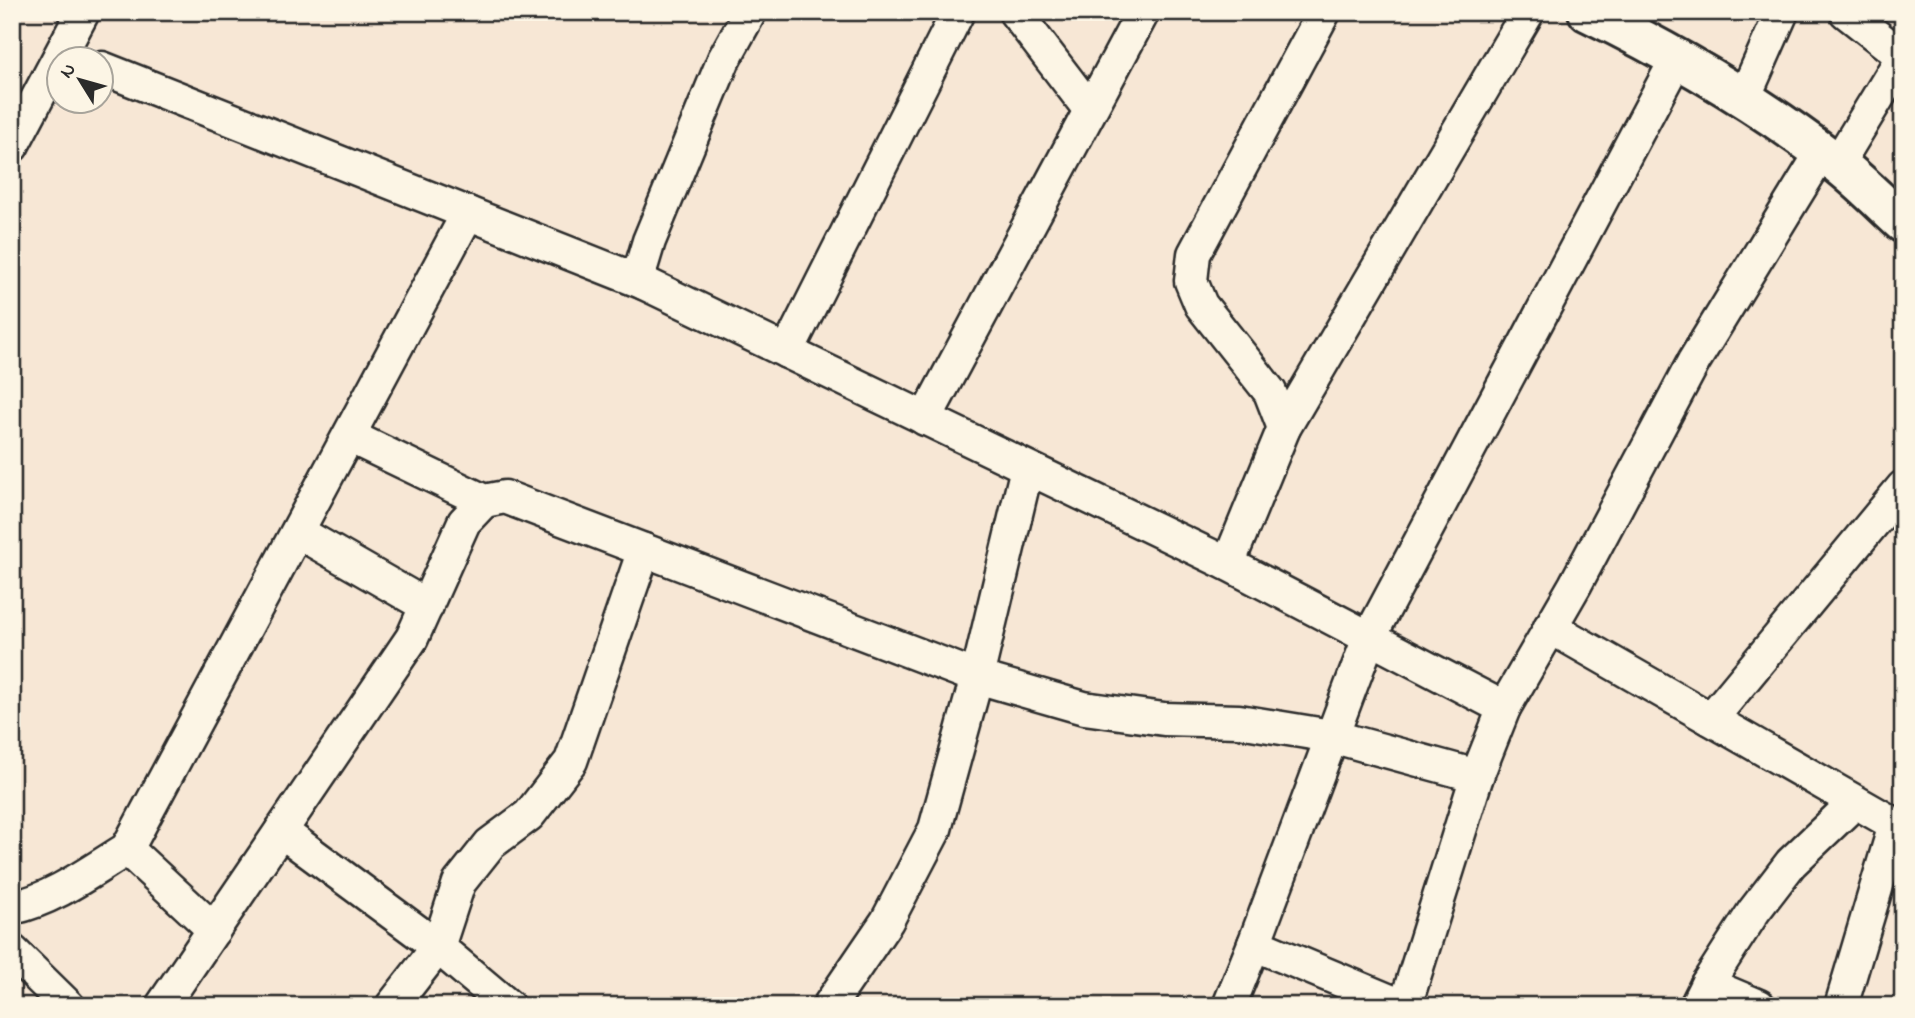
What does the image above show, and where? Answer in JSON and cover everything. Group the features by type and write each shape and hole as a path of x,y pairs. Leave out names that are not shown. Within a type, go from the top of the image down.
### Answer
{"street":[{"path":"73,46 83,12"},
{"path":"644,283 640,271 649,241 724,59 750,12"},
{"path":"787,352 958,12"},
{"path":"1015,12 1090,110"},
{"path":"925,419 1143,12"},
{"path":"1284,428 1270,392 1201,305 1191,281 1194,254 1324,12"},
{"path":"1227,565 1284,428 1528,12"},
{"path":"1744,98 1782,12"},
{"path":"1254,944 1403,1006 1477,776 1504,708 1694,361 1830,158 1903,56 1846,12"},
{"path":"1607,16 1744,98 1830,158 1903,223"},
{"path":"1229,1006 1369,638 1677,58"},
{"path":"116,74 644,283 1227,565 1504,708"},
{"path":"12,146 46,93"},
{"path":"12,908 26,905 67,886 127,849 468,214"},
{"path":"349,436 484,501"},
{"path":"829,1006 887,921 935,830 977,677 1027,468"},
{"path":"1711,719 1903,486"},
{"path":"162,1006 412,638 464,522 484,501 505,497 977,677 1084,708 1164,719 1239,721 1331,736 1477,776"},
{"path":"298,532 427,606"},
{"path":"392,1006 438,947 459,883 490,844 529,815 571,761 644,550"},
{"path":"1550,627 1899,827 1841,1006"},
{"path":"1759,1006 1702,995 1754,911 1791,863 1855,802"},
{"path":"281,831 438,947 508,1006"},
{"path":"127,849 214,930"},
{"path":"12,951 49,999"}]}
